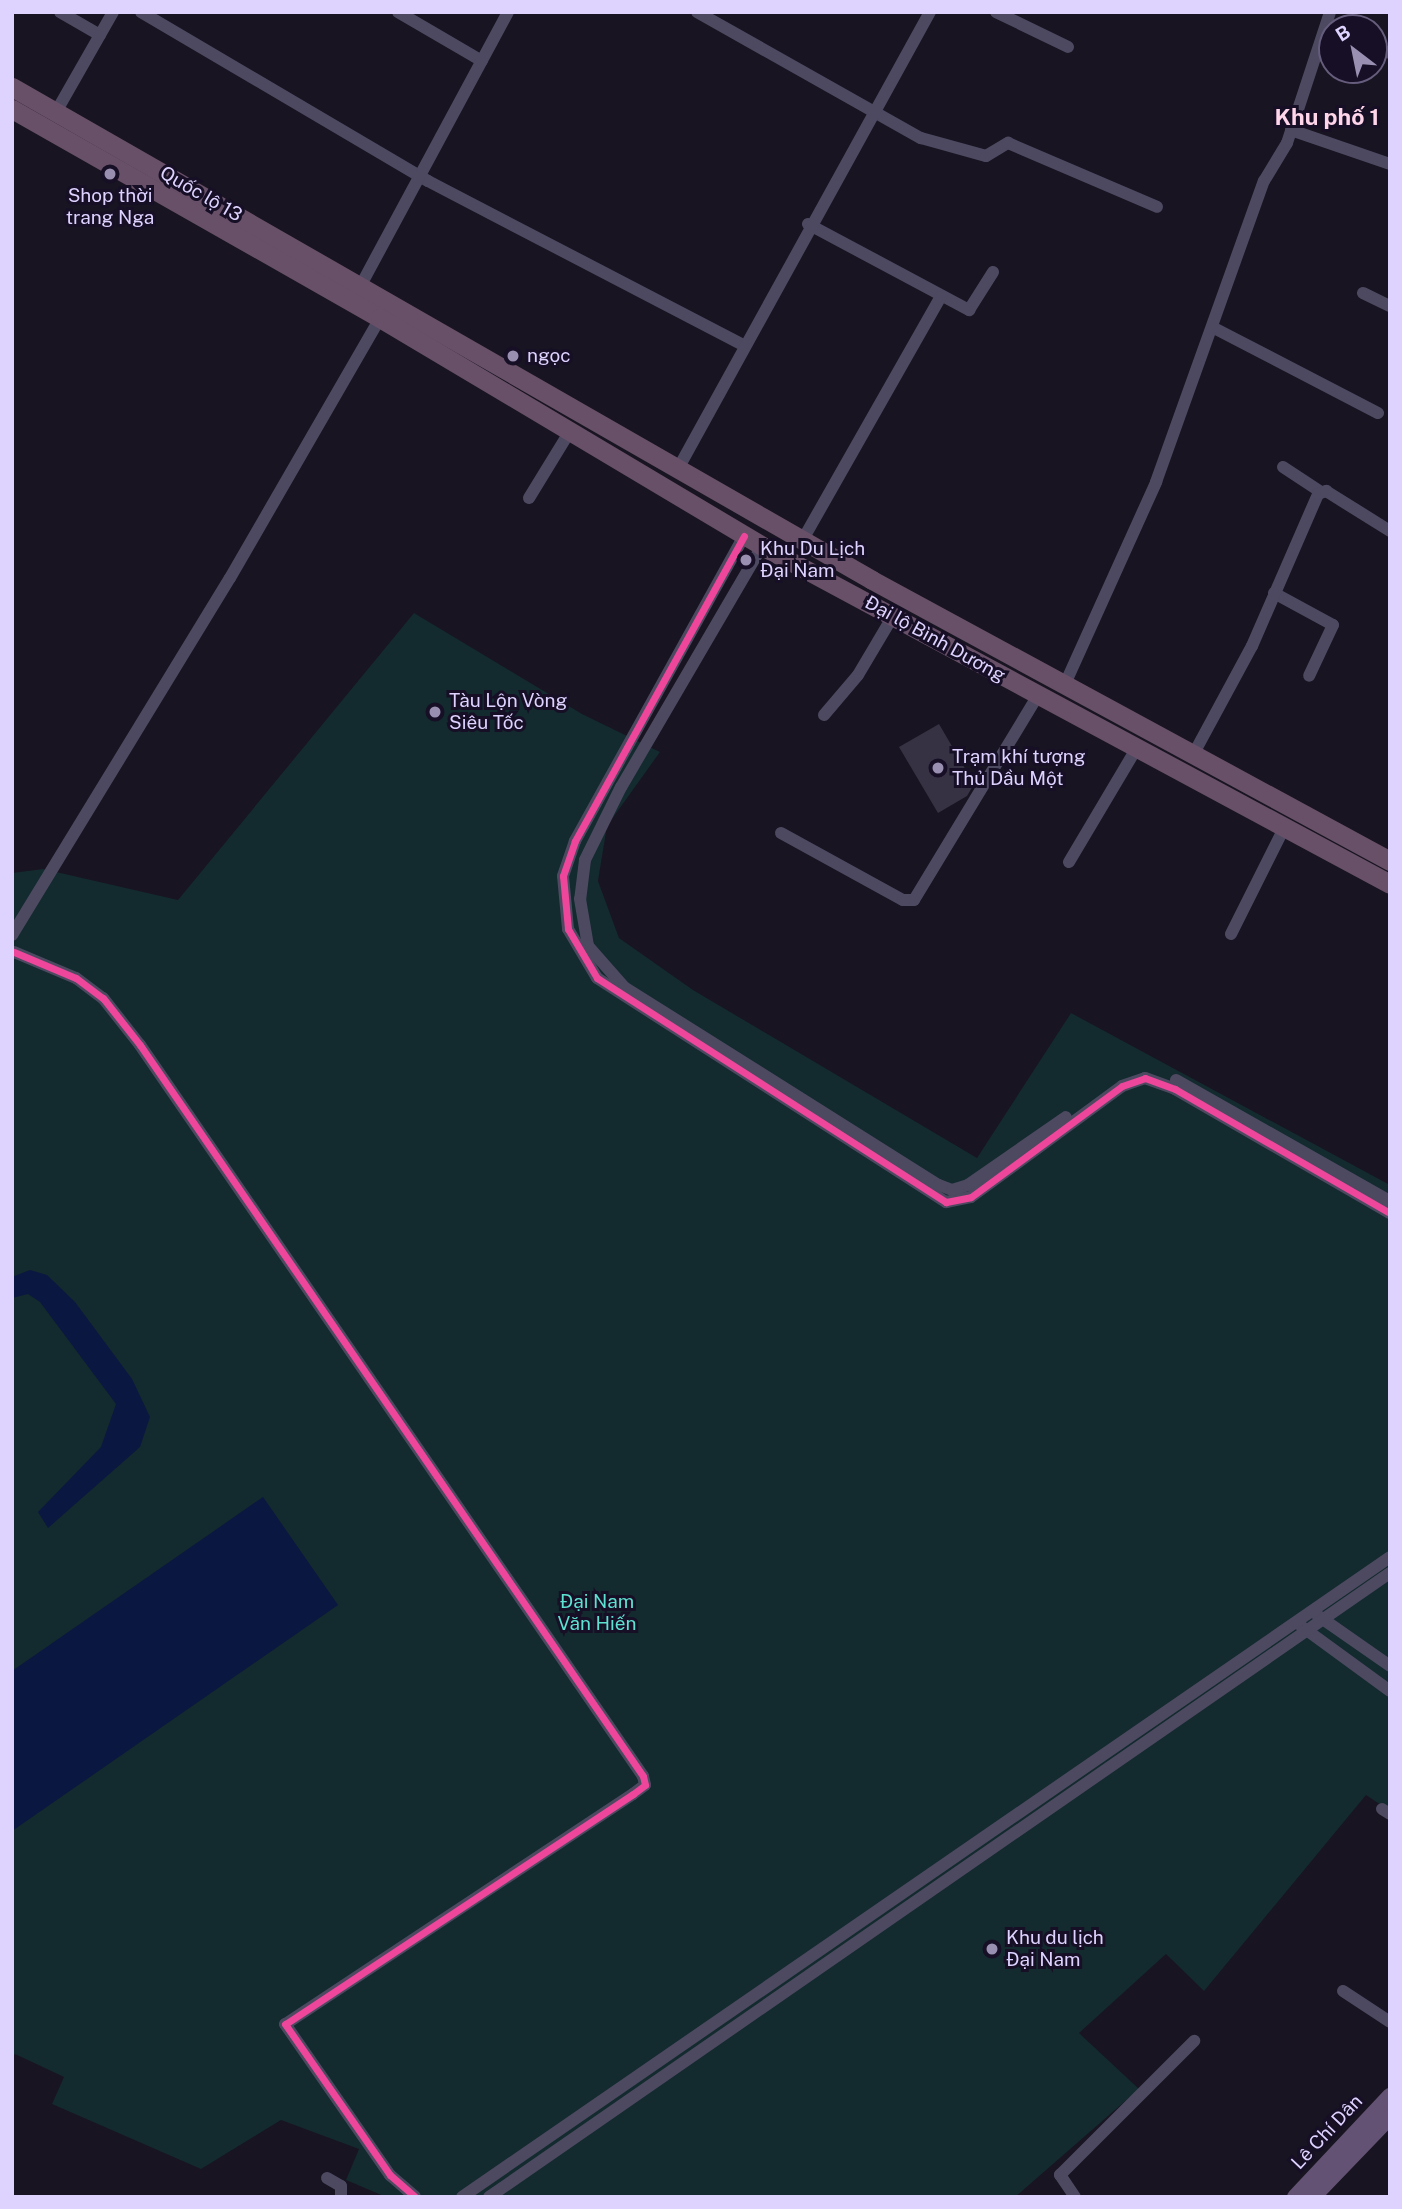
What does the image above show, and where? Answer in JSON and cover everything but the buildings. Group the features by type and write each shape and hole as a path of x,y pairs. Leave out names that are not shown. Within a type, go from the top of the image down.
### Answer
{"highway":[{"name":"Quốc lộ 13","path":"12,87 385,310"},
{"name":"Quốc lộ 13","path":"12,109 356,293"},
{"name":"Đại lộ Bình Dương","path":"385,310 757,554 893,616 1390,884"},
{"name":"Đại lộ Bình Dương","path":"385,310 679,467 802,541 1390,862"},
{"path":"740,544 766,520"},
{"path":"757,554 766,520"}],"main road":[{"name":"Lê Chí Dân","path":"1316,2192 1390,2096"},
{"name":"Lê Chí Dân","path":"1295,2197 1316,2192 1390,2117"}],"street":[{"path":"60,12 100,35"},
{"path":"57,112 113,12"},
{"path":"141,12 420,175 743,345"},
{"path":"398,12 482,61"},
{"path":"356,293 508,12"},
{"path":"697,12 871,112 956,150 986,156 1008,143 1157,207"},
{"path":"679,467 808,224 930,12"},
{"path":"996,12 1068,47"},
{"path":"1065,684 1156,482 1264,181 1291,130 1318,58"},
{"path":"1291,130 1390,164"},
{"path":"808,224 969,310 993,272"},
{"path":"1363,293 1390,306"},
{"path":"802,541 942,296"},
{"path":"12,935 216,601 385,310"},
{"path":"1212,327 1378,413"},
{"path":"529,498 570,431"},
{"path":"1283,467 1390,531"},
{"path":"1193,755 1275,593 1321,492"},
{"path":"740,544 575,842 563,876 574,948 603,985 946,1202 971,1197 1122,1086 1145,1078 1175,1089 1390,1213"},
{"path":"757,554 621,787 585,860 580,918 589,946 612,978 952,1190 968,1185 1120,1078 1144,1069 1167,1075 1390,1200"},
{"path":"1275,593 1333,625 1309,676"},
{"path":"824,715 858,675 893,616"},
{"path":"781,833 903,900 914,900 1038,695"},
{"path":"1069,862 1136,749"},
{"path":"1231,934 1284,828"},
{"path":"14,952 76,978 103,998 140,1045 643,1776 645,1785 633,1794 285,2024 390,2175 415,2197"},
{"path":"462,2197 1316,1614 1390,1557"},
{"path":"1316,1614 1390,1573"},
{"path":"1316,1614 1390,1666"},
{"path":"1300,1625 1390,1691"},
{"path":"489,2197 1300,1625"},
{"path":"1343,1991 1390,2022"},
{"path":"1075,2197 1060,2175 1194,2040"},
{"path":"327,2178 341,2186 341,2197"}],"green space":[{"name":"Đại Nam Văn Hiến","path":"414,613 582,714 660,752 607,826 598,881 619,938 693,990 977,1158 1071,1013 1390,1185 1390,1811 1366,1795 1204,1991 1166,1954 1079,2033 1139,2089 1015,2197 386,2197 346,2180 359,2149 281,2120 201,2169 52,2104 64,2077 15,2054 12,2059 12,873 43,869 178,900"}],"water":[{"path":"30,1270 47,1275 75,1302 132,1379 150,1417 140,1447 48,1528 38,1512 101,1447 116,1404 40,1302 28,1294 12,1298 12,1277"},
{"path":"263,1497 338,1605 12,1831 12,1671"}],"cycle path":[{"path":"744,536 575,841 563,876 568,929 597,978 946,1202 971,1197 1122,1086 1145,1078 1175,1089 1390,1213"},
{"path":"14,952 76,978 103,998 140,1045 643,1776 645,1785 633,1794 285,2024 390,2175 415,2197"}],"place":[{"name":"Shop thời trang Nga","path":"110,174"},
{"name":"ngọc","path":"513,356"},
{"name":"Khu Du Lịch Đại Nam","path":"746,560"},
{"name":"Tàu Lộn Vòng Siêu Tốc","path":"435,712"},
{"name":"Trạm khí tượng Thủ Dầu Một","path":"938,768"},
{"name":"Khu du lịch Đại Nam","path":"992,1949"}],"district":[{"name":"Khu phố 1","path":"1327,117"}]}
